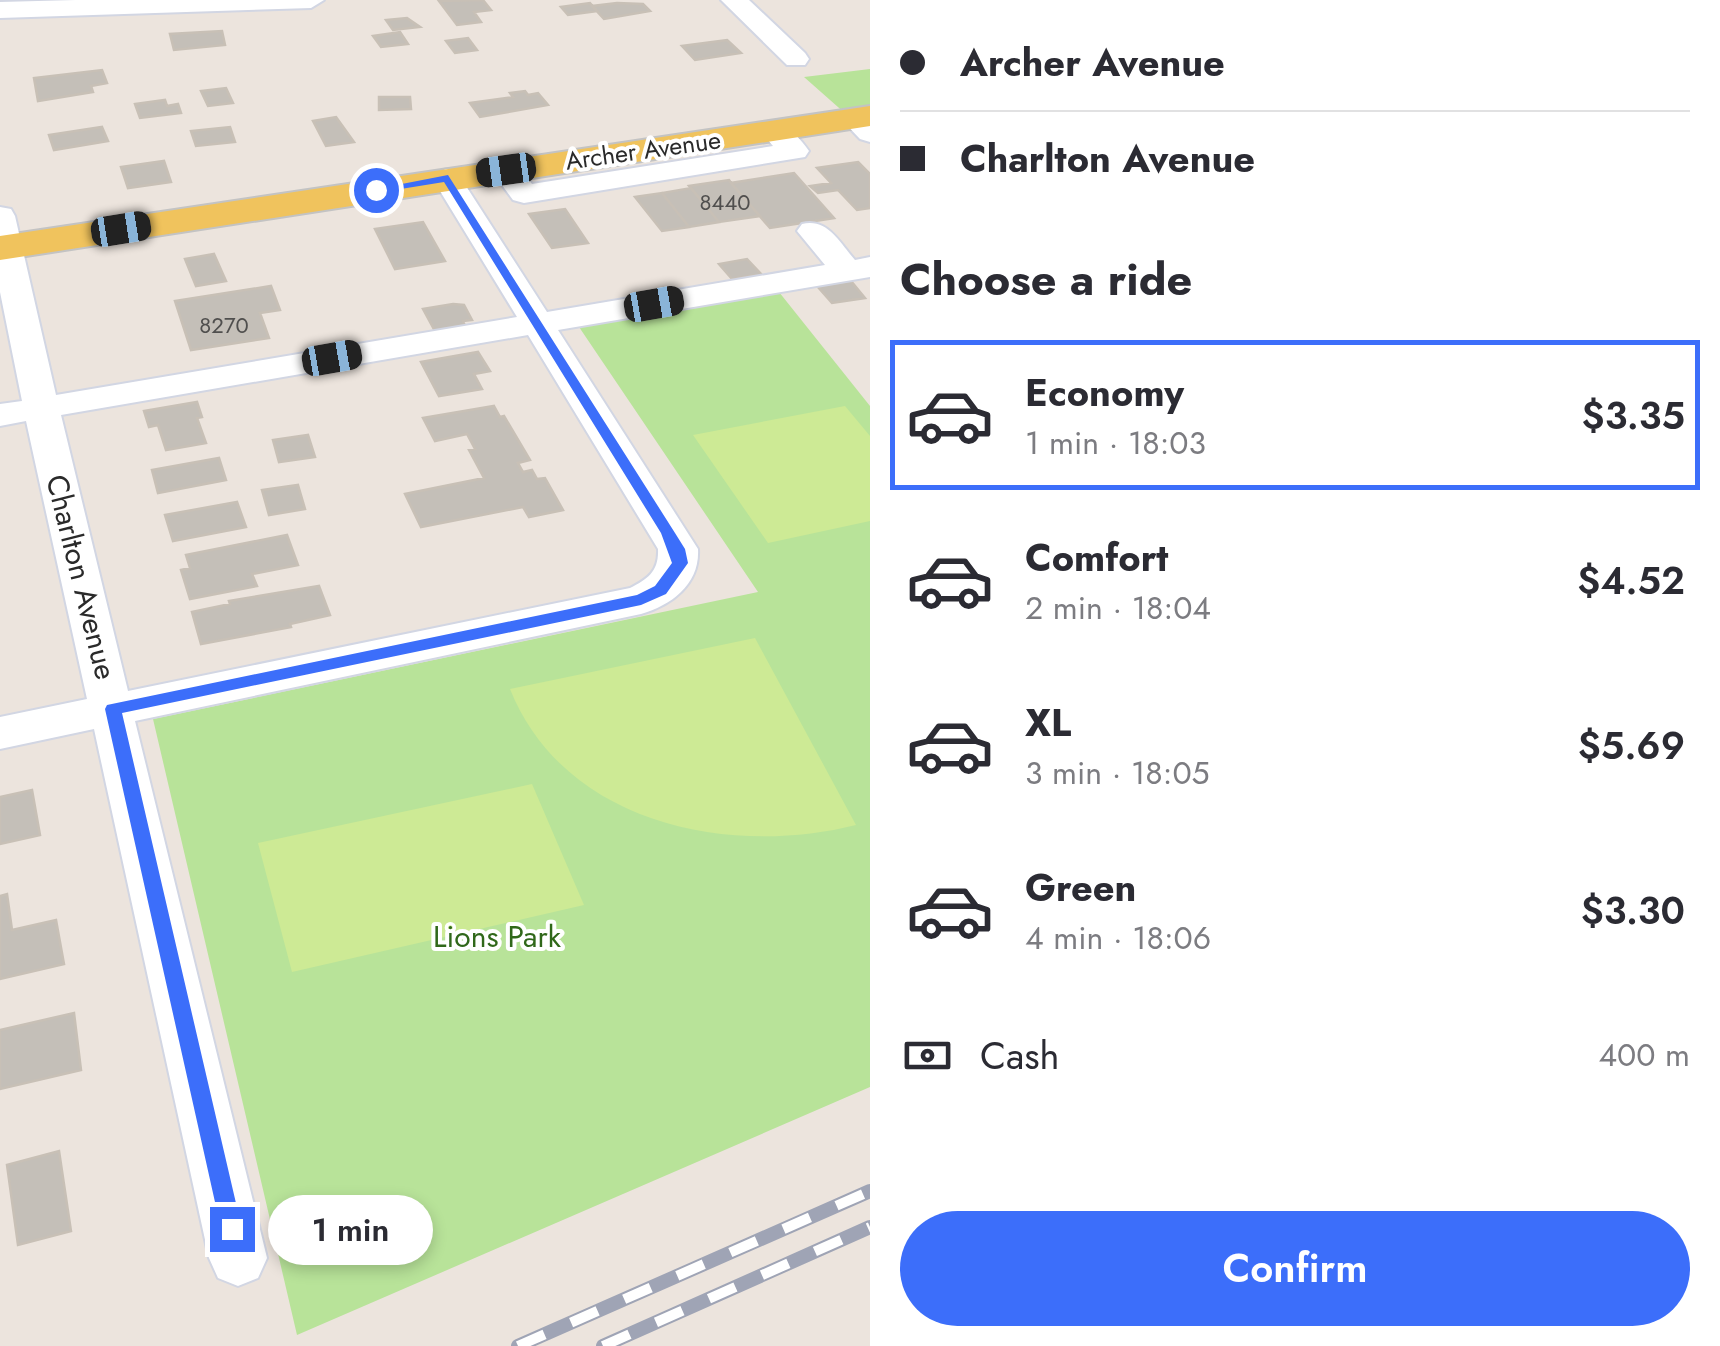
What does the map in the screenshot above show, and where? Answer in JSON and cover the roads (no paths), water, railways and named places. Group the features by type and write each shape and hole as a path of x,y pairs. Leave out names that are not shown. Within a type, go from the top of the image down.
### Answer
{"main road":[{"name":"Archer Avenue","path":"2,229 448,178 774,130 865,123"}],"street":[{"path":"0,10 312,0"},
{"path":"734,0 796,58"},
{"path":"0,732 641,600 673,577 680,563 678,549 448,178"},
{"name":"Charlton Avenue","path":"2,229 20,411 113,709 238,1258"},
{"path":"814,231 859,269"},
{"path":"20,411 859,269"}],"railway":[{"path":"518,1346 870,1191"},
{"path":"603,1346 870,1227"}],"park label":[{"name":"Lions Park","path":"497,937"}]}
